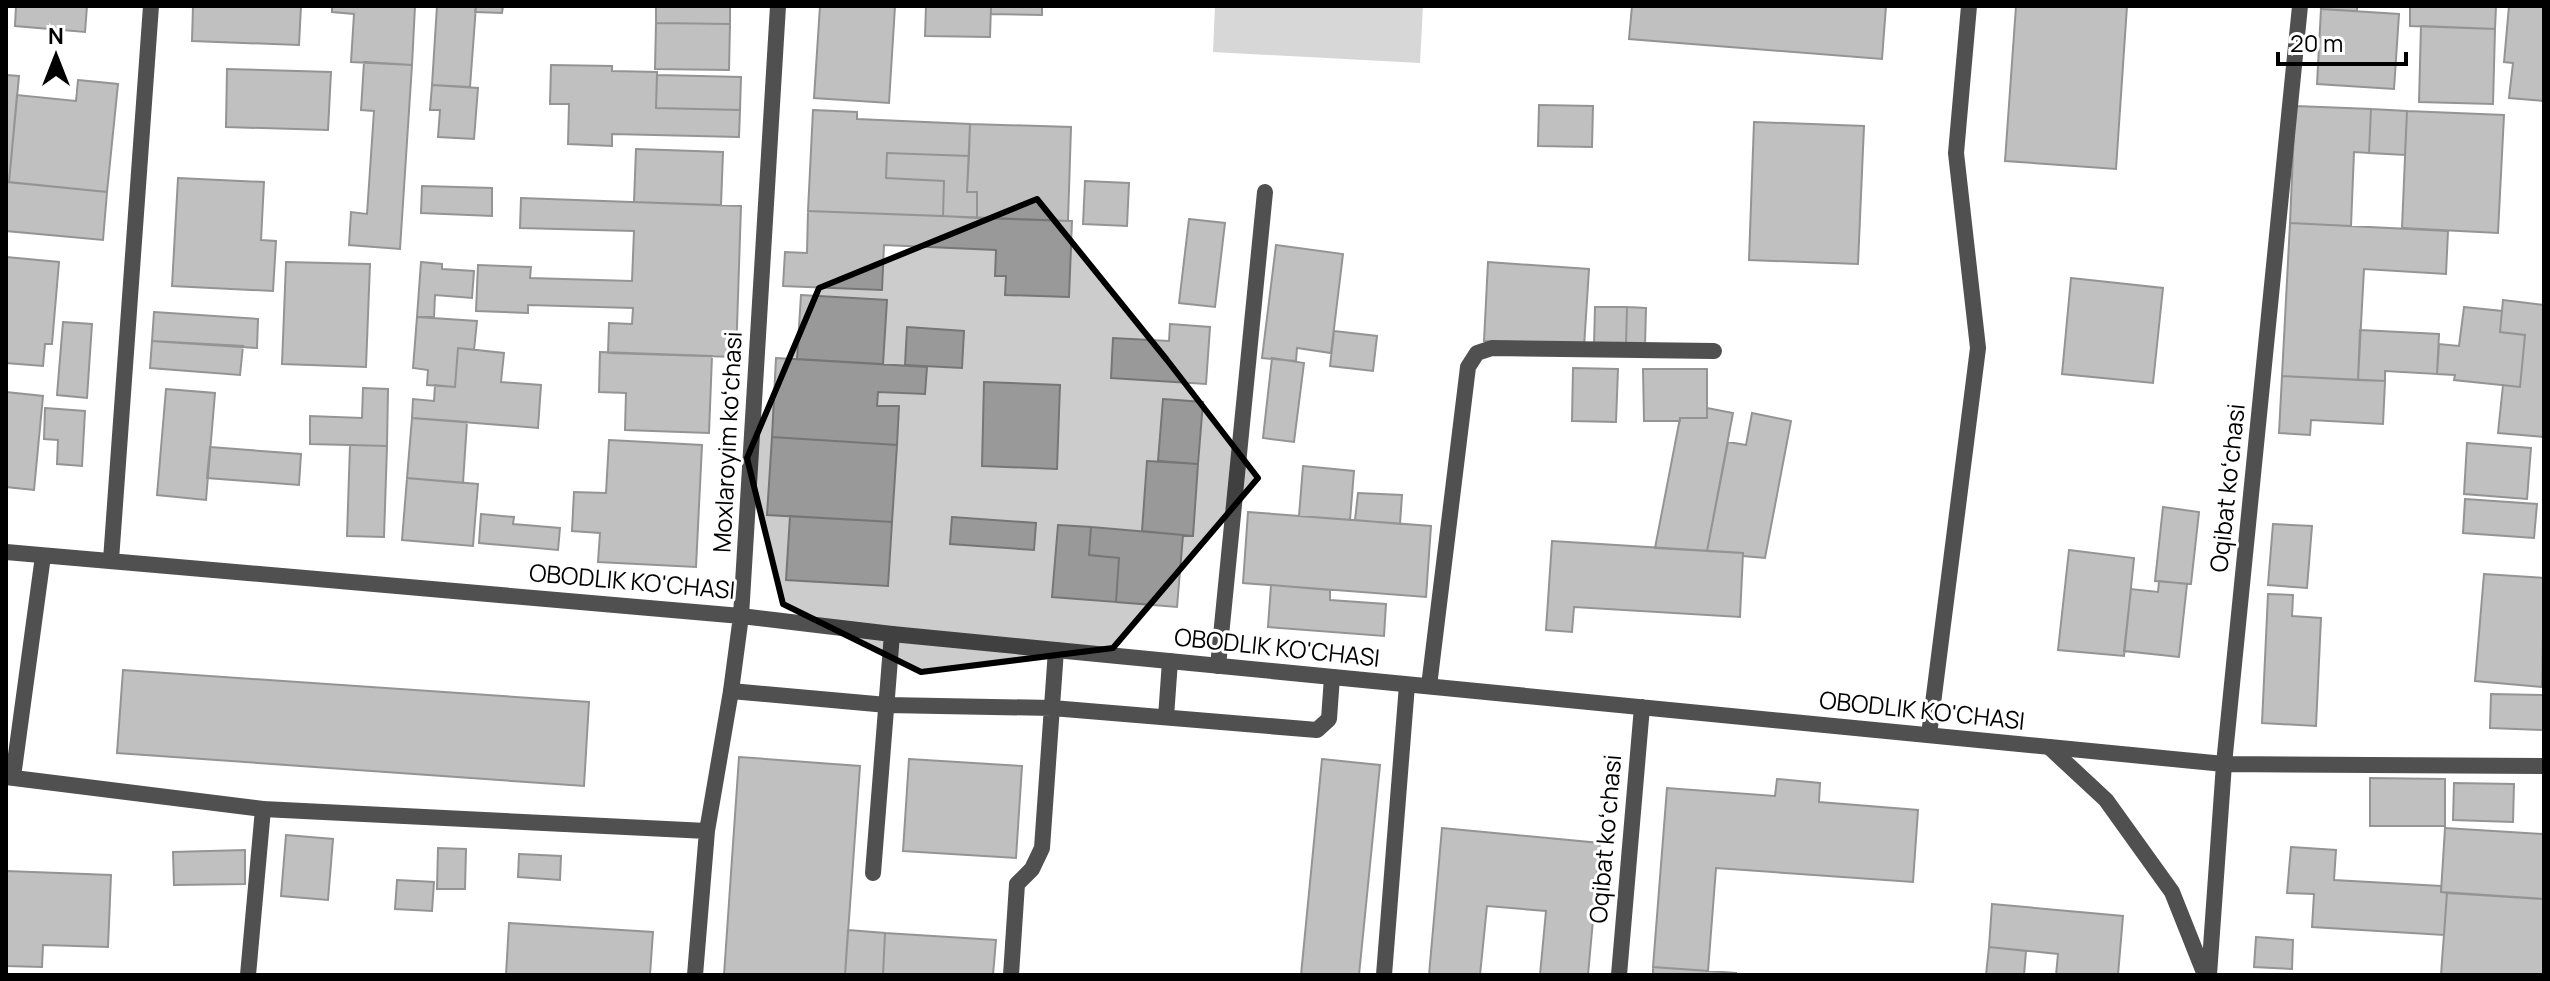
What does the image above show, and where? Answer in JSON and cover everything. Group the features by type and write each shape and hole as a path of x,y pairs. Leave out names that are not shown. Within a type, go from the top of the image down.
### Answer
{"street":[{"path":"111,560 151,6"},
{"name":"Moxlaroyim koʻchasi","path":"695,975 707,831 741,616 778,6"},
{"path":"1929,735 1978,348 1956,153 1969,6"},
{"name":"Oqibat koʻchasi","path":"2207,975 2224,764 2300,6"},
{"path":"1218,666 1265,192"},
{"path":"1429,686 1468,367 1477,353 1492,348 1714,351"},
{"name":"OBODLIK KO'CHASI","path":"6,552 741,616 892,634 2224,764 2544,766"},
{"path":"43,556 10,777 263,809 707,831"},
{"path":"873,873 892,634"},
{"path":"1011,975 1017,884 1032,869 1042,848 1056,650"},
{"path":"1166,717 1170,661"},
{"path":"731,691 887,705 1052,708 1317,730 1329,719 1332,677"},
{"path":"1384,975 1407,685"},
{"name":"Oqibat koʻchasi","path":"1619,975 1642,707"},
{"path":"2049,747 2106,800 2172,892 2207,975"},
{"path":"248,975 263,809"}],"highlighted area":[{"path":"1037,199 1258,478 1113,648 921,672 783,604 747,458 819,288"}],"shaded area":[{"path":"1215,6 1423,6 1420,63 1213,52"}],"building":[{"path":"16,6 87,6 85,32 15,26"},
{"path":"193,6 301,6 299,45 192,41"},
{"path":"332,6 415,6 412,65 351,62 354,14 332,12"},
{"path":"437,6 476,6 470,87 432,85"},
{"path":"476,6 503,6 502,13 475,12"},
{"path":"656,6 730,6 730,24 656,23"},
{"path":"820,6 895,6 889,103 814,98"},
{"path":"926,6 991,6 990,37 925,36"},
{"path":"991,6 1042,6 1042,15 991,14"},
{"path":"1632,6 1886,6 1882,59 1629,39"},
{"path":"2016,6 2127,6 2116,169 2005,161"},
{"path":"2322,6 2357,6 2357,11 2321,9"},
{"path":"2410,6 2496,6 2495,29 2410,26"},
{"path":"2509,6 2544,6 2544,101 2509,98 2513,63 2504,62"},
{"path":"2321,9 2399,14 2394,89 2317,84"},
{"path":"656,23 730,24 729,70 655,69"},
{"path":"2421,26 2495,29 2493,104 2419,102"},
{"path":"364,62 412,65 400,249 349,245 351,212 367,214 374,111 361,110"},
{"path":"551,65 612,66 612,71 657,72 656,108 740,110 739,137 612,134 612,146 568,144 569,104 550,104"},
{"path":"227,69 331,72 328,130 226,127"},
{"path":"6,75 19,76 9,182 6,182"},
{"path":"657,75 741,77 740,110 656,108"},
{"path":"78,80 118,84 107,192 9,182 17,95 76,101"},
{"path":"432,85 478,88 474,139 438,137 440,110 430,110"},
{"path":"1539,105 1593,106 1592,147 1538,146"},
{"path":"2295,106 2371,109 2369,153 2354,152 2351,226 2290,223"},
{"path":"2371,109 2407,111 2405,155 2369,153"},
{"path":"813,110 857,112 857,119 970,124 969,156 887,153 886,178 944,181 943,216 808,211"},
{"path":"2407,111 2504,115 2498,233 2402,228"},
{"path":"1754,122 1864,126 1858,264 1749,260"},
{"path":"970,124 1071,127 1068,221 977,218 977,192 967,192"},
{"path":"636,149 723,152 721,205 634,202"},
{"path":"887,153 969,156 967,192 977,192 977,218 943,216 944,181 886,178"},
{"path":"178,178 264,182 261,240 276,241 273,291 172,286"},
{"path":"1085,181 1129,183 1127,226 1083,224"},
{"path":"6,182 107,192 103,240 6,231"},
{"path":"422,186 492,188 492,216 421,213"},
{"path":"521,198 741,206 736,357 608,353 609,323 632,324 633,308 528,305 528,313 476,311 478,265 531,267 530,278 632,281 634,231 520,228"},
{"path":"808,211 1072,221 1069,297 1005,295 1006,276 995,276 996,250 884,245 882,290 783,286 785,252 807,253"},
{"path":"1189,219 1225,223 1215,307 1179,303"},
{"path":"2290,223 2448,231 2446,274 2364,269 2358,380 2282,376"},
{"path":"1276,245 1343,254 1331,353 1297,348 1296,361 1262,358"},
{"path":"6,257 59,262 52,344 45,344 43,366 6,363"},
{"path":"286,262 370,264 366,367 282,364"},
{"path":"421,262 442,264 442,269 474,271 472,298 435,295 434,317 417,317"},
{"path":"1488,262 1589,269 1584,347 1484,341"},
{"path":"2071,278 2163,288 2153,383 2062,374"},
{"path":"801,295 887,300 883,364 797,359"},
{"path":"2503,300 2544,305 2544,437 2498,433 2503,385 2520,387 2525,335 2500,332"},
{"path":"1595,307 1627,307 1626,346 1594,345"},
{"path":"1627,307 1646,308 1645,346 1626,346"},
{"path":"2464,307 2502,311 2500,332 2525,335 2520,387 2454,380 2455,375 2437,374 2439,344 2459,346"},
{"path":"154,312 258,319 257,348 152,341"},
{"path":"417,317 477,321 474,350 458,348 455,387 427,385 428,370 413,368"},
{"path":"63,322 92,324 87,398 57,395"},
{"path":"1170,324 1210,327 1206,384 1111,378 1113,338 1169,341"},
{"path":"907,327 964,331 962,368 905,365"},
{"path":"2360,330 2439,334 2437,374 2385,371 2385,381 2358,380"},
{"path":"1334,331 1377,336 1373,371 1330,366"},
{"path":"152,341 243,346 240,375 150,368"},
{"path":"458,348 504,353 501,382 541,385 538,428 412,418 413,399 434,401 435,385 455,387"},
{"path":"600,352 712,356 709,433 625,430 626,393 599,392"},
{"path":"776,358 927,367 925,394 878,392 877,406 899,406 897,445 772,437"},
{"path":"1272,358 1304,363 1294,442 1263,438"},
{"path":"1573,368 1618,369 1616,422 1572,421"},
{"path":"1643,369 1707,369 1707,418 1644,421"},
{"path":"2282,376 2385,381 2383,424 2311,420 2310,435 2279,433"},
{"path":"984,382 1060,385 1057,469 982,466"},
{"path":"363,388 388,389 387,446 310,444 310,416 362,418"},
{"path":"166,389 215,393 206,500 157,495"},
{"path":"6,392 43,396 34,490 6,487"},
{"path":"1163,399 1203,402 1198,464 1158,461"},
{"path":"45,408 85,411 82,466 57,464 58,440 44,439"},
{"path":"1707,408 1733,413 1707,551 1655,548 1680,418 1707,418"},
{"path":"1752,413 1791,421 1765,558 1707,551 1728,442 1746,445"},
{"path":"412,418 467,422 463,483 407,478"},
{"path":"772,437 897,445 892,522 767,515"},
{"path":"609,440 702,445 696,567 598,562 600,533 572,531 574,492 606,493"},
{"path":"2467,443 2531,448 2527,499 2464,494"},
{"path":"350,445 387,446 384,537 347,536"},
{"path":"210,447 301,454 299,485 207,478"},
{"path":"1147,461 1198,464 1193,536 1142,531"},
{"path":"1303,466 1354,471 1350,520 1299,516"},
{"path":"407,478 478,484 473,546 402,540"},
{"path":"1358,493 1402,495 1400,524 1355,520"},
{"path":"2465,499 2537,504 2534,538 2463,533"},
{"path":"2163,507 2199,512 2191,584 2155,581"},
{"path":"1248,512 1431,526 1426,597 1243,583"},
{"path":"481,514 514,517 513,524 560,528 558,550 479,543"},
{"path":"790,516 892,522 888,586 786,580"},
{"path":"952,517 1036,523 1034,550 950,544"},
{"path":"2273,524 2312,526 2307,588 2268,585"},
{"path":"1058,525 1091,527 1089,555 1119,558 1116,602 1052,597"},
{"path":"1091,527 1183,535 1177,607 1116,602 1119,558 1089,555"},
{"path":"1552,541 1743,553 1740,617 1574,607 1572,632 1546,630"},
{"path":"2069,550 2134,558 2124,656 2058,650"},
{"path":"2484,574 2544,578 2542,687 2475,681"},
{"path":"2159,581 2187,584 2179,657 2124,651 2131,589 2158,592"},
{"path":"1271,585 1330,590 1330,600 1386,604 1384,636 1268,627"},
{"path":"2268,594 2293,595 2292,616 2321,618 2316,726 2262,723"},
{"path":"123,670 589,702 584,786 117,753"},
{"path":"2491,694 2544,695 2544,730 2490,728"},
{"path":"739,757 860,766 845,975 724,975"},
{"path":"909,759 1022,766 1016,858 903,851"},
{"path":"1322,759 1380,765 1359,975 1301,975"},
{"path":"2370,778 2445,779 2445,826 2370,826"},
{"path":"1777,779 1820,783 1819,802 1918,810 1913,882 1716,868 1708,971 1653,967 1667,788 1775,796"},
{"path":"2454,783 2514,784 2513,822 2453,820"},
{"path":"1442,828 1600,843 1588,975 1540,975 1546,911 1487,906 1480,975 1429,975"},
{"path":"2445,828 2544,834 2544,899 2441,892"},
{"path":"286,835 333,839 328,900 281,896"},
{"path":"2291,847 2336,850 2334,880 2441,886 2441,892 2447,893 2444,935 2312,927 2314,894 2287,893"},
{"path":"438,848 466,849 465,889 437,889"},
{"path":"245,850 245,884 174,885 173,852"},
{"path":"519,854 561,856 560,880 518,877"},
{"path":"6,871 111,875 108,947 43,945 42,967 6,966"},
{"path":"397,880 434,882 432,911 395,909"},
{"path":"2447,893 2544,899 2544,975 2441,975"},
{"path":"1992,904 2123,916 2118,975 2056,975 2058,954 1989,947"},
{"path":"509,923 653,932 650,975 506,975"},
{"path":"848,930 885,933 883,975 845,975"},
{"path":"885,933 996,940 993,975 883,975"},
{"path":"2256,937 2293,940 2292,969 2254,967"},
{"path":"1989,947 2026,951 2024,975 1986,975"},
{"path":"1653,967 1736,973 1736,975 1653,975"}]}
